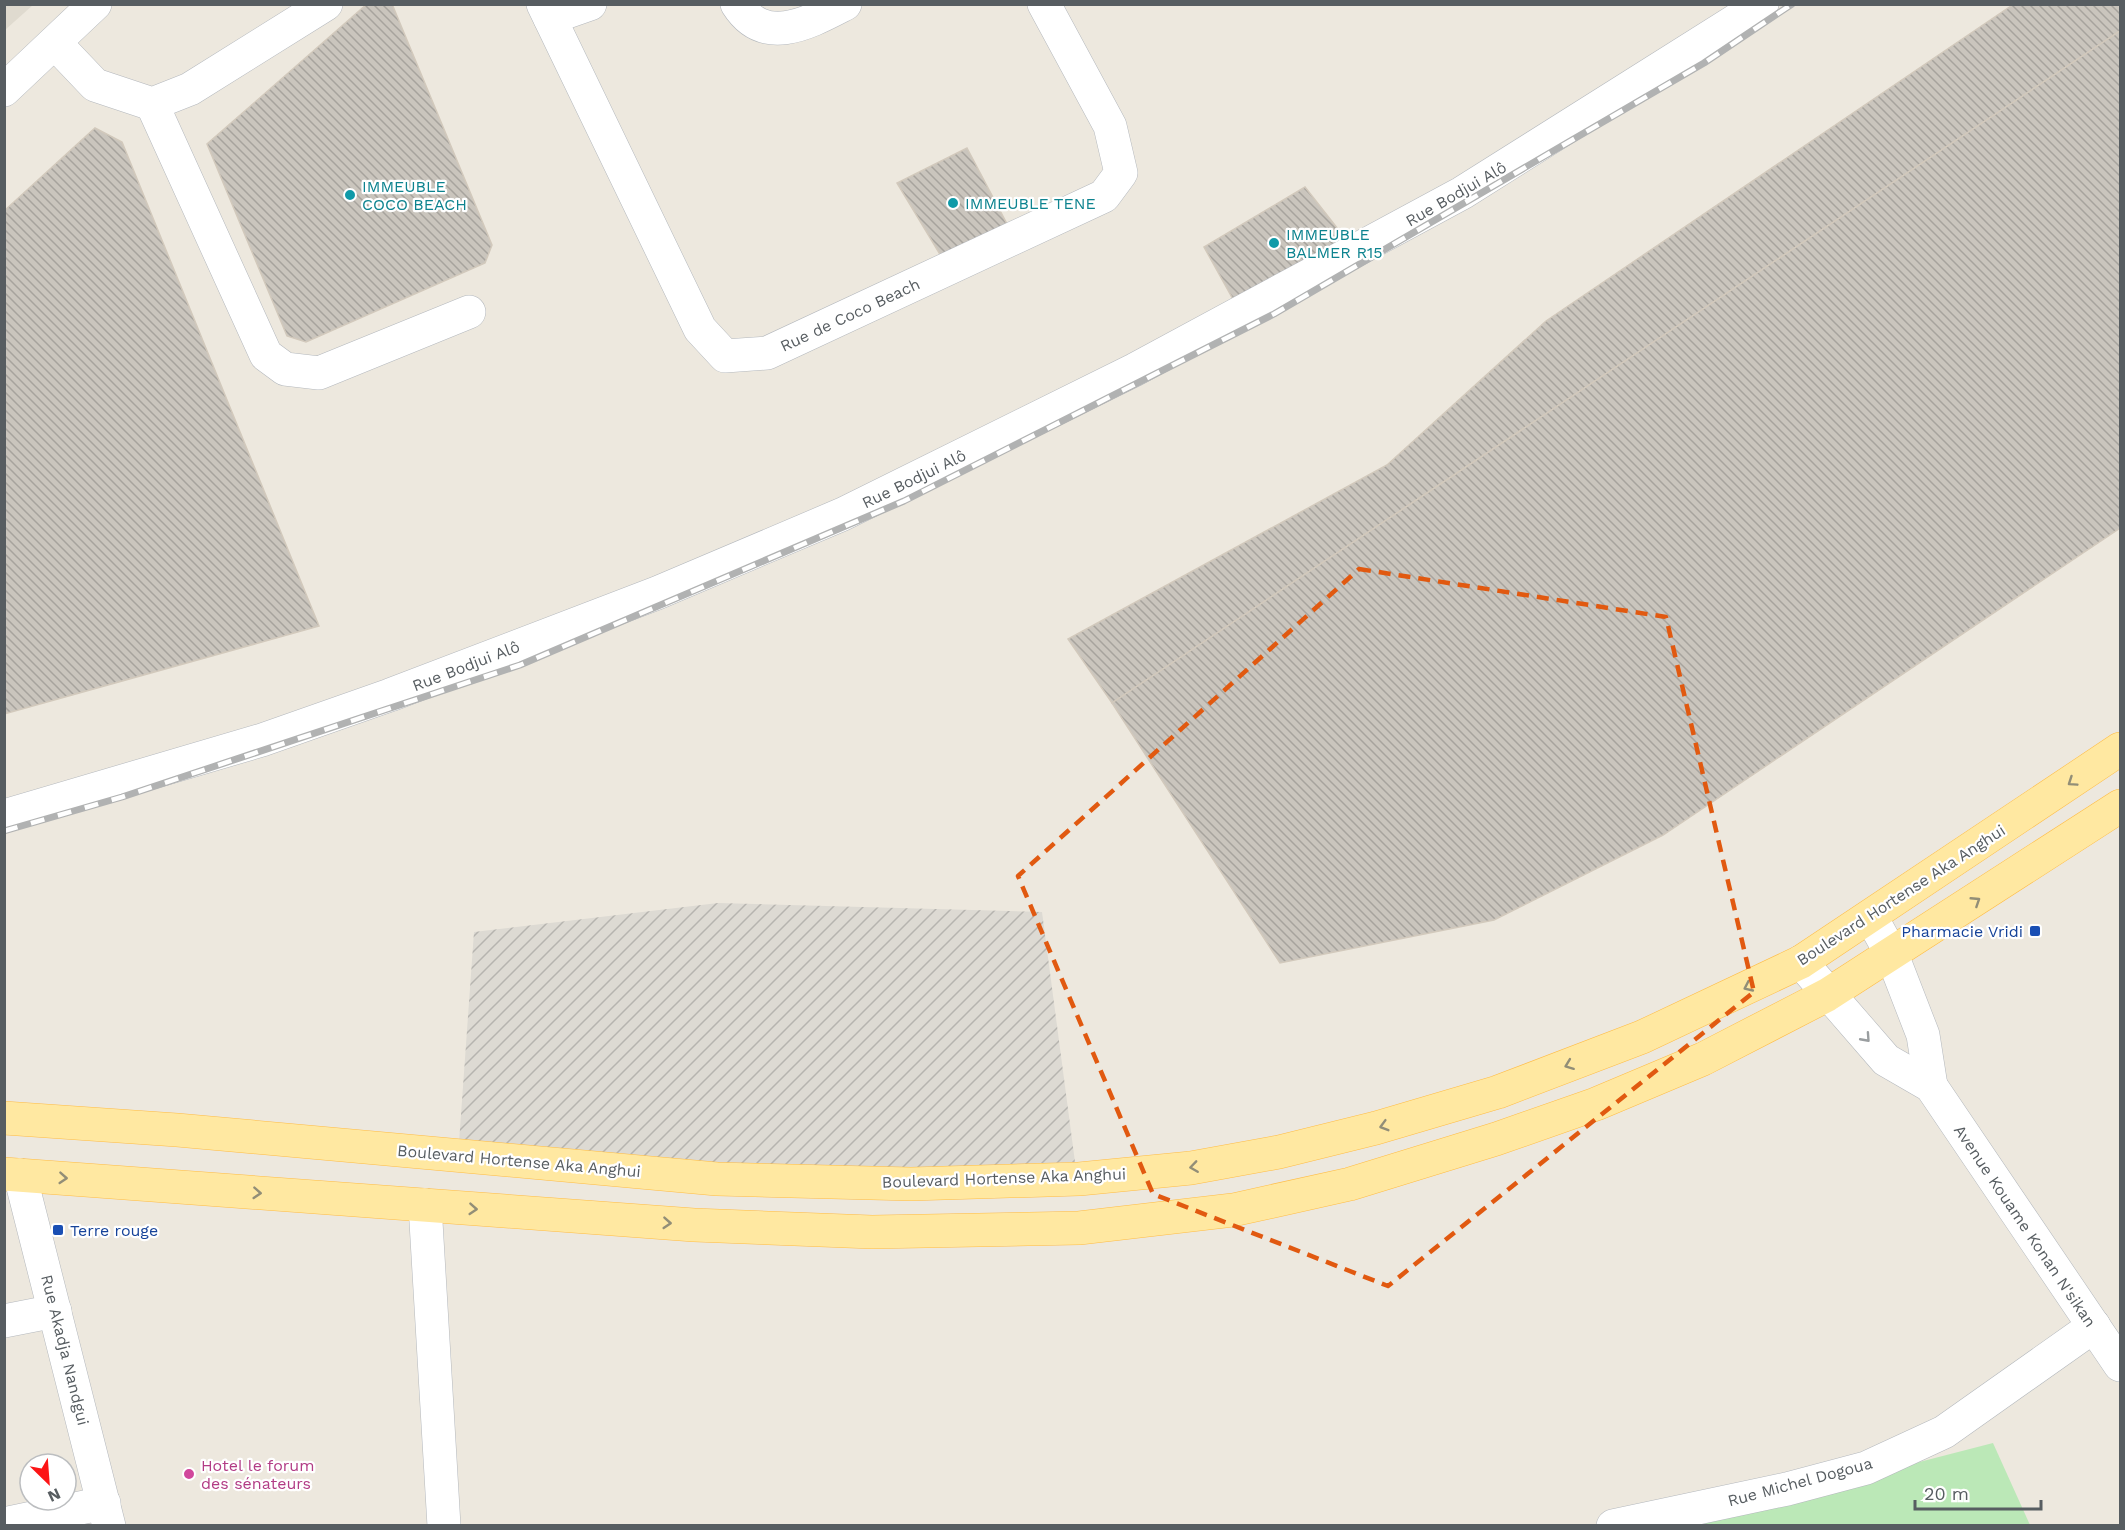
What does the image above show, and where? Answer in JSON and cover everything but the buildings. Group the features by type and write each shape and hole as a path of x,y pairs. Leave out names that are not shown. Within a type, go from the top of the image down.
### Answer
{"main road":[{"name":"Boulevard Hortense Aka Anghui","path":"4,1118 177,1130 717,1179 911,1184 1079,1179 1191,1168 1279,1152 1376,1128 1498,1092 1642,1037 1801,962 2121,749"},
{"path":"12,1174 694,1225 872,1232 1078,1228 1233,1210 1350,1184 1496,1139 1596,1104 1703,1059 1827,995 1892,956 2121,806"}],"street":[{"path":"4,90 95,4"},
{"path":"55,43 95,85 152,104 190,89 326,4"},
{"path":"546,11 591,4"},
{"path":"737,4 744,16 773,30 805,25 845,4"},
{"name":"Rue de Coco Beach","path":"546,11 700,329 725,356 767,353 1104,196 1121,173 1110,126 1044,4"},
{"name":"Rue Bodjui Alô","path":"4,816 262,740 390,695 657,593 843,514 1134,370 1462,193 1762,4"},
{"path":"152,104 266,355 285,369 319,373 469,312"},
{"name":"Avenue Kouame Konan N'sikan","path":"1871,917 1892,956 1923,1035 1930,1086"},
{"name":"Avenue Kouame Konan N'sikan","path":"1801,962 1827,995 1886,1060 1930,1086 2121,1365"},
{"name":"Rue Akadja Nandgui","path":"12,1174 55,1311 106,1514"},
{"path":"425,1205 444,1526"},
{"path":"4,1321 55,1311"},
{"name":"Rue Michel Dogoua","path":"1613,1526 1786,1489 1866,1468 1944,1432 2094,1326"},
{"path":"4,1524 106,1514"}],"highlighted area":[{"path":"1359,569 1666,617 1754,992 1388,1286 1153,1194 1018,876"}],"shaded area":[{"path":"5,4 33,4 33,5 5,30"},
{"path":"718,903 1042,912 1075,1162 897,1169 695,1163 459,1143 474,932"}],"green space":[{"path":"1993,1443 2030,1525 1672,1526"}],"railway":[{"path":"4,831 122,797 520,665 904,501 1274,314 1704,63 1792,4"}],"place":[{"name":"IMMEUBLE COCO BEACH","path":"350,195"},
{"name":"IMMEUBLE TENE","path":"953,203"},
{"name":"IMMEUBLE BALMER R15","path":"1274,243"},
{"name":"Pharmacie Vridi","path":"2035,931"},
{"name":"Terre rouge","path":"58,1230"},
{"name":"Hotel le forum des sénateurs","path":"189,1474"}]}
